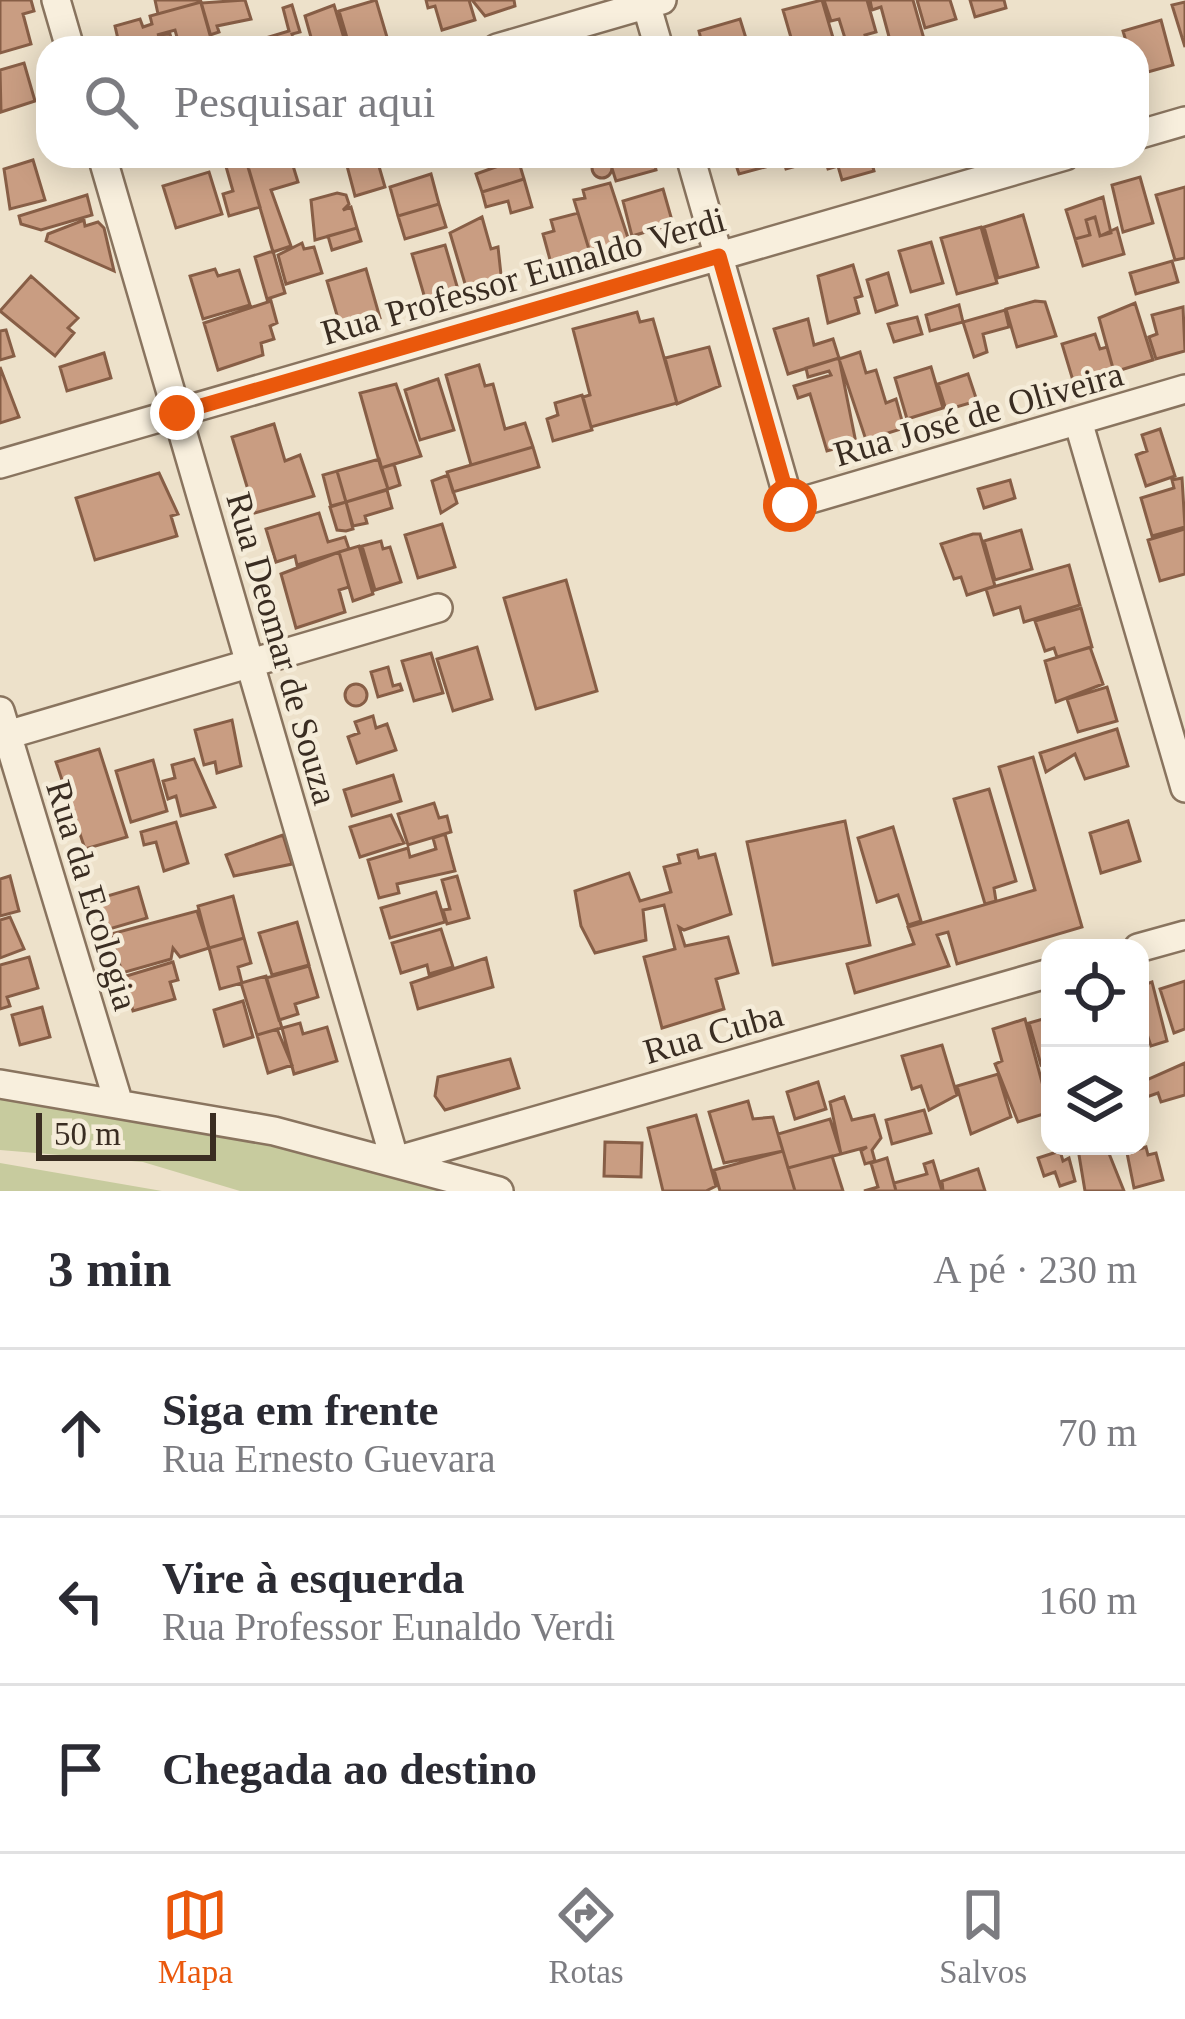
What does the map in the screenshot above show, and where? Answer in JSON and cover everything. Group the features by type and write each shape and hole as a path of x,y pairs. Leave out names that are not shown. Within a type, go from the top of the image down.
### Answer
{"street":[{"path":"56,0 66,36"},
{"path":"537,36 651,2 657,36"},
{"path":"1149,132 1185,122"},
{"name":"Rua Deomar de Souza","path":"114,168 177,413 395,1161"},
{"path":"693,168 719,256"},
{"name":"Rua Professor Eunaldo Verdi","path":"0,464 1023,168"},
{"name":"Rua José de Oliveira","path":"719,256 790,505 1185,389"},
{"path":"1078,421 1185,788"},
{"path":"2,727 438,608"},
{"name":"Rua da Ecologia","path":"2,727 118,1101"},
{"path":"1149,945 1185,934"},
{"name":"Rua Cuba","path":"395,1161 1041,976"},
{"path":"0,1084 118,1101 395,1161 499,1191"}],"green space":[{"path":"0,1097 206,1128 455,1191 240,1191 143,1162 0,1150"},
{"path":"0,1163 162,1191 0,1191"}],"building":[{"path":"0,0 31,0 34,11 23,14 31,44 0,53"},
{"path":"155,0 200,0 201,2 158,14"},
{"path":"245,0 251,19 217,26 219,32 210,35 201,3"},
{"path":"376,0 387,36 346,36 339,11"},
{"path":"426,0 469,0 475,20 442,30 435,6 428,8"},
{"path":"472,0 514,0 515,6 485,16"},
{"path":"822,0 832,36 791,36 783,10"},
{"path":"824,0 867,0 876,32 844,36 839,19 831,21"},
{"path":"870,0 913,0 923,36 889,36 881,7 872,10"},
{"path":"917,0 950,0 956,19 925,28"},
{"path":"970,0 1004,0 1006,8 975,17"},
{"path":"201,2 211,36 177,36 175,30 157,35 171,36 117,36 115,26 140,19 143,27 152,24 150,16"},
{"path":"1185,2 1185,47 1172,5"},
{"path":"292,5 300,32 272,36 289,31 283,8"},
{"path":"334,5 343,36 311,36 305,16"},
{"path":"740,19 745,36 700,36 699,31"},
{"path":"1161,20 1173,65 1149,72 1149,36 1124,36 1123,31"},
{"path":"24,63 35,101 1,112 0,70"},
{"path":"33,160 45,200 10,209 4,169"},
{"path":"226,168 249,168 260,207 229,216 223,194 233,191"},
{"path":"248,168 294,168 298,182 271,190 291,246 273,252"},
{"path":"348,168 379,168 385,187 355,196"},
{"path":"493,168 521,168 524,179 482,192 476,174"},
{"path":"592,168 612,168 602,178"},
{"path":"612,168 656,168 656,170 616,181"},
{"path":"839,168 873,168 874,171 842,180"},
{"path":"209,172 222,214 176,228 163,186"},
{"path":"431,174 439,204 398,216 390,187"},
{"path":"1140,177 1153,223 1123,232 1112,185"},
{"path":"524,179 532,207 511,213 508,201 486,207 482,192"},
{"path":"610,183 634,256 600,266 597,254 591,256 574,200 585,198 583,190"},
{"path":"1185,187 1185,258 1175,260 1156,195"},
{"path":"663,189 673,224 632,236 623,201"},
{"path":"87,195 92,215 41,230 21,224 19,216"},
{"path":"346,195 349,204 343,210 351,207 357,228 315,240 311,200"},
{"path":"1103,197 1111,233 1100,236 1095,217 1086,220 1090,235 1075,239 1066,210"},
{"path":"439,204 446,227 405,239 398,216"},
{"path":"578,213 591,256 552,267 543,234 554,231 551,220"},
{"path":"1023,215 1038,267 998,278 984,227"},
{"path":"482,217 491,249 498,247 502,284 468,294 450,233"},
{"path":"1095,217 1100,236 1117,228 1124,254 1083,266 1075,239 1090,235 1086,220"},
{"path":"84,220 85,226 98,222 104,228 114,271 46,241 48,234"},
{"path":"981,227 997,283 957,294 941,238"},
{"path":"357,228 361,241 332,250 328,236"},
{"path":"931,242 943,283 911,292 899,251"},
{"path":"302,243 304,249 314,247 322,273 286,284 278,255"},
{"path":"445,245 459,293 426,302 412,254"},
{"path":"273,251 285,293 267,299 255,257"},
{"path":"1172,261 1178,282 1136,294 1130,273"},
{"path":"853,265 862,296 855,298 859,313 828,323 818,276"},
{"path":"215,269 218,276 239,270 250,305 203,319 190,276"},
{"path":"366,269 380,318 341,329 327,281"},
{"path":"888,273 897,305 876,312 867,280"},
{"path":"31,276 78,318 68,328 74,333 55,356 0,311"},
{"path":"271,301 277,323 270,326 274,339 261,343 263,355 218,370 204,323"},
{"path":"1045,302 1056,336 1017,347 1006,309"},
{"path":"1135,303 1153,360 1114,372 1099,318"},
{"path":"959,305 963,322 930,331 926,315"},
{"path":"1183,307 1185,351 1156,359 1149,337 1157,334 1152,315"},
{"path":"1005,310 1009,327 983,334 987,352 974,357 963,322"},
{"path":"637,312 640,322 653,319 677,403 591,427 583,397 590,395 573,329"},
{"path":"917,317 922,334 894,342 888,324"},
{"path":"808,319 814,345 833,339 839,358 788,374 774,329"},
{"path":"6,330 14,356 0,360 0,331"},
{"path":"1095,334 1100,349 1107,347 1114,372 1074,384 1062,344"},
{"path":"709,347 720,386 677,404 665,358"},
{"path":"860,352 866,373 876,370 886,403 896,399 904,428 866,440 839,359"},
{"path":"104,353 111,378 67,391 60,367"},
{"path":"839,358 856,443 827,451 810,394 798,398 794,386 831,375 829,371 808,377 806,368"},
{"path":"479,365 485,386 493,384 505,429 525,423 533,447 471,465 446,375"},
{"path":"0,367 19,417 0,423"},
{"path":"931,367 943,408 907,419 895,378"},
{"path":"968,374 977,401 946,410 938,384"},
{"path":"438,379 454,430 420,440 405,390"},
{"path":"396,384 421,456 381,468 360,393"},
{"path":"582,395 592,430 553,441 547,419 558,415 555,403"},
{"path":"274,424 285,461 300,455 314,496 255,513 232,437"},
{"path":"1160,429 1175,476 1146,486 1136,455 1147,451 1142,435"},
{"path":"533,447 539,467 453,492 447,472"},
{"path":"379,459 388,489 346,502 337,471"},
{"path":"394,464 400,485 388,489 381,468"},
{"path":"337,471 346,502 331,506 323,475"},
{"path":"159,473 178,514 171,516 177,536 95,560 76,498"},
{"path":"448,475 457,503 441,513 432,481"},
{"path":"1182,478 1185,527 1152,536 1141,498 1174,488 1172,480"},
{"path":"1010,480 1015,498 984,508 978,489"},
{"path":"387,490 392,508 365,516 367,523 353,526 346,502"},
{"path":"346,502 353,529 337,530 330,507"},
{"path":"319,513 328,542 345,537 349,549 297,565 295,556 276,562 266,529"},
{"path":"442,524 455,567 418,578 405,535"},
{"path":"1185,529 1185,574 1160,581 1148,540"},
{"path":"1021,530 1032,569 995,580 984,541"},
{"path":"980,534 995,586 967,595 961,577 954,579 941,544"},
{"path":"381,541 383,549 390,547 401,582 375,590 362,546"},
{"path":"359,546 373,594 353,601 339,552"},
{"path":"339,552 349,587 339,590 345,612 296,628 281,574"},
{"path":"1069,565 1080,605 1024,622 1020,607 994,615 986,589"},
{"path":"566,580 597,691 536,709 504,598"},
{"path":"1081,608 1092,647 1057,657 1054,648 1045,651 1035,621"},
{"path":"477,647 492,699 453,711 437,659"},
{"path":"1090,647 1103,684 1056,702 1045,661"},
{"path":"431,653 443,693 414,701 402,661"},
{"path":"388,667 393,686 400,684 402,690 378,697 371,672"},
{"path":"356,684 367,695 356,706 345,695"},
{"path":"1107,687 1117,721 1078,732 1067,699"},
{"path":"373,716 376,728 387,724 396,750 357,763 348,737 359,733 355,722"},
{"path":"232,720 241,766 217,773 215,762 204,765 195,730"},
{"path":"1117,729 1128,766 1085,779 1075,754 1046,772 1040,753"},
{"path":"99,749 127,837 85,849 56,762"},
{"path":"1033,757 1082,927 957,964 948,932 937,935 949,966 855,993 847,964 914,944 908,927 1035,890 999,767"},
{"path":"194,759 215,807 181,816 176,796 168,799 163,781 175,778 172,765"},
{"path":"153,760 167,811 131,822 116,771"},
{"path":"393,775 401,801 352,816 344,790"},
{"path":"989,789 1016,881 994,888 996,901 985,904 954,799"},
{"path":"434,803 439,818 447,816 451,832 408,845 398,814"},
{"path":"391,815 404,843 360,857 350,827"},
{"path":"845,821 870,945 773,965 747,842"},
{"path":"1128,821 1140,861 1101,873 1090,833"},
{"path":"176,822 188,863 164,871 156,842 144,845 141,832"},
{"path":"893,827 921,921 908,925 898,895 877,902 858,838"},
{"path":"445,834 455,871 397,884 399,893 379,898 368,860 408,848 410,857 436,849 433,838"},
{"path":"283,835 292,864 234,876 226,855"},
{"path":"697,850 699,858 715,854 731,914 684,930 679,927 685,946 728,937 738,973 716,979 724,1009 662,1028 644,957 675,949 664,905 643,910 646,940 595,953 581,926 575,891 629,873 640,901 671,892 664,867 680,863 678,855"},
{"path":"10,876 19,911 0,916 0,879"},
{"path":"457,876 469,918 447,924 443,910 450,909 442,880"},
{"path":"138,887 147,918 106,930 97,899"},
{"path":"436,892 445,922 390,938 381,908"},
{"path":"233,896 244,938 209,948 198,906"},
{"path":"197,911 209,948 180,957 173,948 171,959 122,973 111,934"},
{"path":"10,917 24,949 0,958 0,920"},
{"path":"297,922 309,965 272,975 259,933"},
{"path":"441,929 453,967 429,974 427,965 401,973 392,943"},
{"path":"244,938 251,963 238,967 242,983 220,989 209,948"},
{"path":"29,957 38,988 7,997 10,1006 0,1009 0,965"},
{"path":"486,958 493,987 418,1009 411,983"},
{"path":"173,962 178,980 170,982 175,999 133,1011 123,977"},
{"path":"309,966 318,997 295,1004 298,1014 279,1020 266,978"},
{"path":"266,976 282,1028 257,1035 241,983"},
{"path":"1185,981 1185,1029 1174,1033 1160,989"},
{"path":"1149,983 1167,1041 1151,1046 1149,1040"},
{"path":"243,1001 253,1037 224,1046 214,1010"},
{"path":"42,1007 50,1037 20,1045 12,1015"},
{"path":"1025,1019 1041,1079 1041,1115 1018,1122 995,1064 1002,1061 993,1029"},
{"path":"1041,1020 1041,1065 1029,1023"},
{"path":"300,1023 303,1034 327,1027 337,1061 294,1074 282,1028"},
{"path":"277,1029 292,1065 268,1073 257,1035"},
{"path":"942,1045 957,1095 929,1110 921,1086 912,1089 902,1056"},
{"path":"510,1059 519,1088 445,1110 435,1096 438,1077"},
{"path":"1185,1063 1185,1095 1161,1102 1158,1093 1149,1096 1149,1079"},
{"path":"998,1074 1011,1117 971,1134 957,1086"},
{"path":"818,1082 826,1109 795,1119 787,1092"},
{"path":"844,1097 852,1120 874,1115 881,1138 872,1150 875,1161 865,1164 861,1151 867,1147 841,1154 830,1102"},
{"path":"748,1101 753,1119 773,1117 783,1151 724,1163 709,1112"},
{"path":"924,1110 931,1133 892,1144 886,1120"},
{"path":"696,1115 716,1186 706,1191 663,1191 648,1128"},
{"path":"830,1119 841,1154 788,1168 778,1134"},
{"path":"605,1142 642,1143 641,1177 604,1176"},
{"path":"783,1151 795,1191 720,1191 714,1170"},
{"path":"1156,1153 1163,1180 1134,1188 1127,1155"},
{"path":"1079,1155 1110,1155 1124,1191 1085,1191"},
{"path":"832,1156 843,1191 795,1191 788,1168"},
{"path":"887,1158 896,1191 864,1191 878,1187 871,1163"},
{"path":"1038,1158 1069,1158 1075,1181 1060,1186 1055,1172 1044,1176"},
{"path":"933,1161 942,1191 896,1191 894,1183 927,1174 924,1164"},
{"path":"978,1169 985,1191 943,1191 942,1181"}],"route":[{"path":"177,413 719,256 790,505"}]}
